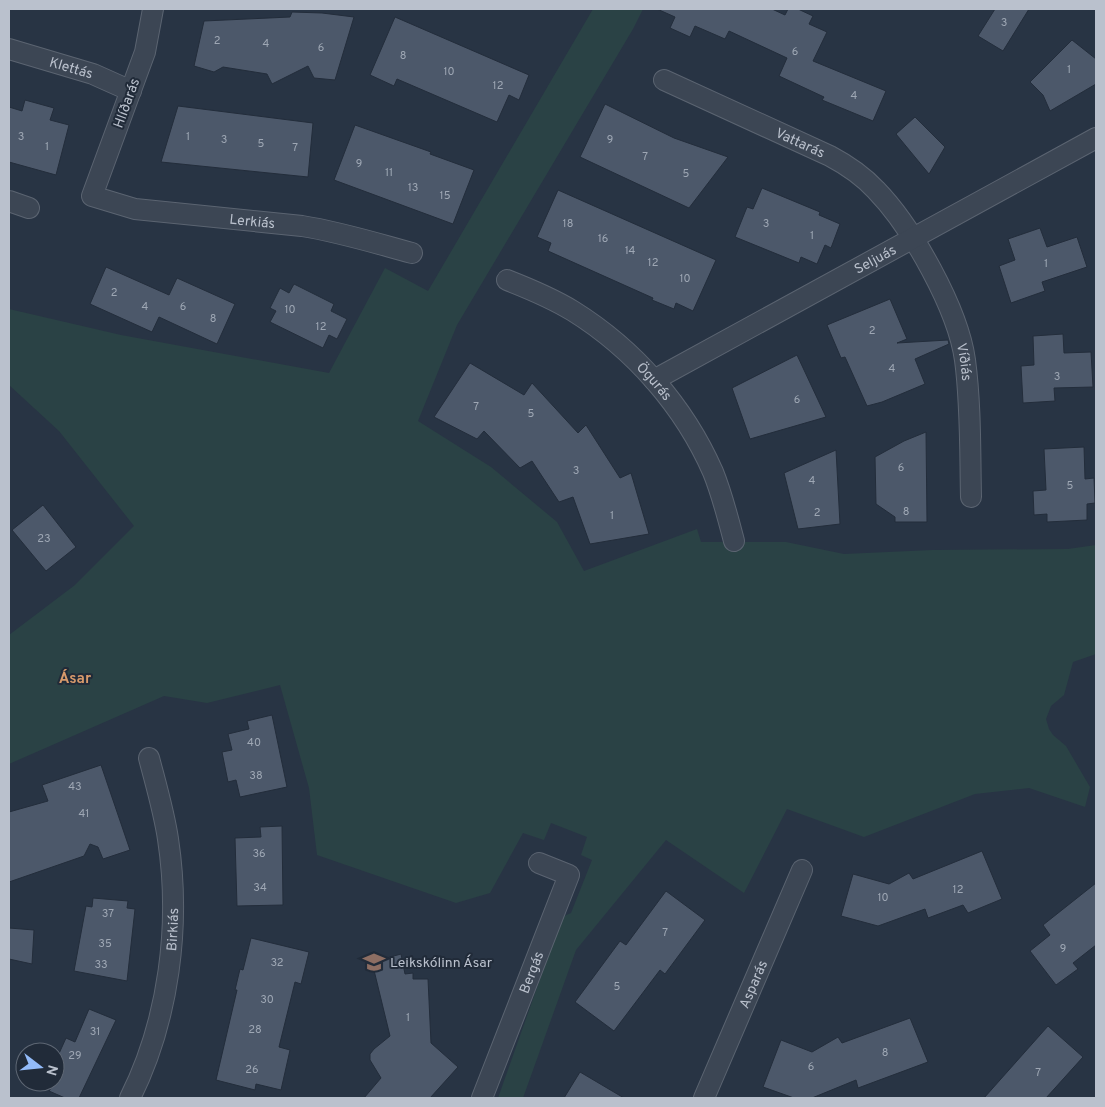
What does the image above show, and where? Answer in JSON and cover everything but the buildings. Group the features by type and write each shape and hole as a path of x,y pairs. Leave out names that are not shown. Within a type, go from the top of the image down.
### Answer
{"street":[{"name":"Hlíðarás","path":"92,196 145,52 154,9"},
{"name":"Klettás","path":"9,48 93,74 131,91"},
{"name":"Vattarás","path":"664,80 822,152 846,165 877,191 913,238"},
{"name":"Seljuás","path":"654,380 1096,138"},
{"name":"Lerkiás","path":"92,196 135,209 328,230 412,253"},
{"path":"9,201 30,208"},
{"name":"Víðiás","path":"913,238 934,274 957,326 965,359 970,422 970,497"},
{"name":"Ögurás","path":"507,280 541,293 572,310 623,348 654,380 682,416 713,472 725,506 734,541"},
{"name":"Birkiás","path":"130,1098 150,1048 161,1008 169,966 172,924 172,882 168,840 149,758"},
{"name":"Bergás","path":"482,1098 569,875 539,863"},
{"name":"Asparás","path":"704,1098 802,870"}],"green space":[{"path":"593,9 643,9 633,29 457,325 418,421 491,467 557,522 584,571 697,529 701,542 786,542 844,554 932,550 1068,549 1096,545 1096,654 1073,662 1064,695 1051,706 1046,719 1049,729 1066,746 1090,787 1085,807 1029,788 975,794 864,837 787,809 744,893 666,840 576,950 523,1098 498,1098 562,917 571,913 592,860 581,855 587,837 551,823 544,840 523,833 490,893 456,903 317,855 309,788 280,685 207,703 164,696 9,764 9,635 75,585 134,526 59,431 9,385 9,309 121,335 329,373 385,268 428,291"}],"place":[{"name":"Leikskólinn Ásar","path":"374,962"}],"district":[{"name":"Ásar","path":"75,678"}]}
